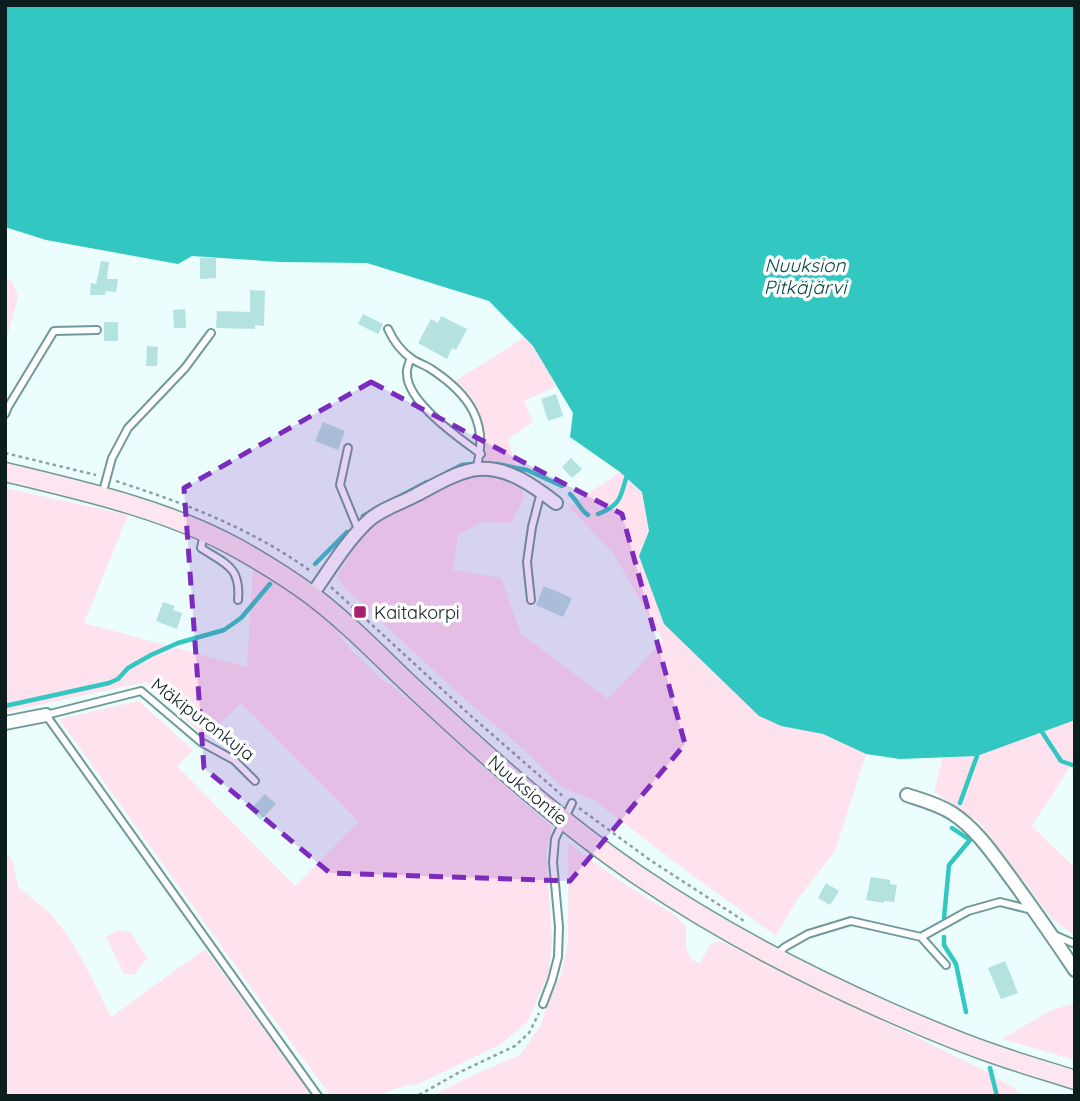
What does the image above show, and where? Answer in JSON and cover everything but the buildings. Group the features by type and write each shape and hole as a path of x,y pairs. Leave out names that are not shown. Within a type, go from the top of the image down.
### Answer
{"street":[{"path":"312,596 368,520 454,477 477,469 499,470 556,503"},
{"name":"Nuuksiontie","path":"5,472 155,513 205,532 237,548 312,596 504,772 639,876 773,957 840,990 990,1053 1075,1080"},
{"name":"Mäkipuronkuja","path":"5,723 46,715"},
{"path":"907,794 953,814 985,843 1075,970"}],"lane":[{"path":"388,329 392,338 411,358 452,383 472,407 482,434 477,469"},
{"path":"5,414 54,331 97,330"},
{"path":"102,497 113,458 128,428 185,368 211,333"},
{"path":"411,358 406,376 414,393 443,426 481,454"},
{"path":"348,448 340,485 359,531"},
{"path":"531,600 527,562 541,492"},
{"path":"205,532 201,548 237,574 238,600"},
{"name":"Mäkipuronkuja","path":"46,715 141,691 201,742 234,760 255,781"},
{"path":"46,715 318,1096"},
{"path":"543,1004 558,957 559,927 553,862 555,839 572,803"},
{"path":"921,937 968,911 1000,902 1034,911"},
{"path":"773,957 808,934 851,921 921,937 946,965"},
{"path":"1051,933 1075,944"}],"path":[{"path":"5,453 107,478 198,509 272,546 323,580 481,726 572,803 650,860 751,925"},
{"path":"412,1096 421,1094 514,1046 529,1033 543,1004"}],"highlighted area":[{"path":"371,382 622,514 685,744 570,881 330,873 204,768 184,488"}],"shaded area":[{"path":"11,279 18,297 5,344 5,281"},
{"path":"525,337 557,386 524,401 533,422 508,439 524,497 511,523 482,522 458,535 453,570 501,578 521,634 608,699 663,641 614,554 569,507 620,472 642,492 649,531 639,556 735,691 759,716 781,726 823,734 866,754 835,851 797,900 776,936 594,800 563,788 345,588 337,576 357,544 372,527 388,516 456,483 480,475 481,454 472,407 452,383"},
{"path":"5,488 128,515 84,623 247,667 253,569 286,588 318,613 382,680 423,712 552,827 546,851 552,939 549,972 528,1021 500,1045 414,1086 406,1085 377,1096 331,1096 59,719 139,701 193,750 177,766 295,886 359,822 241,703 205,738 146,682 5,712"},
{"path":"1075,720 1075,759 1032,826 1075,868 1075,936 1051,918 979,822 934,792 943,757 977,756"},
{"path":"568,843 673,914 686,926 686,948 692,960 700,963 710,945 720,941 981,1069 1023,1096 431,1096 520,1055 541,1025 561,974 568,943"},
{"path":"5,855 12,858 18,887 51,914 68,936 111,1017 205,949 313,1096 5,1096"},
{"path":"118,930 130,932 147,958 134,975 124,974 106,937"},
{"path":"1075,1003 1075,1060 1002,1039 1049,1011"}],"water":[{"name":"Nuuksion Pitkäjärvi","path":"5,5 1075,5 1075,720 977,756 900,759 866,754 823,734 781,726 759,716 664,624 639,556 649,531 642,492 620,472 570,437 573,413 533,346 489,301 367,263 281,262 192,256 178,264 46,240 5,227"}],"waterway":[{"path":"448,472 462,465 472,464"},
{"path":"497,464 527,470 562,486"},
{"path":"598,514 618,501 626,478"},
{"path":"363,516 427,482"},
{"path":"570,494 588,515"},
{"path":"315,564 347,532"},
{"path":"5,706 118,679 128,668 151,655 178,643 224,630 241,618 270,584"},
{"path":"1042,732 1061,761 1075,766"},
{"path":"960,803 977,756"},
{"path":"944,918 949,865 970,840 952,828"},
{"path":"944,937 944,945 956,964 966,1012"},
{"path":"990,1068 997,1096"}],"place":[{"name":"Kaitakorpi","path":"360,612"}]}
